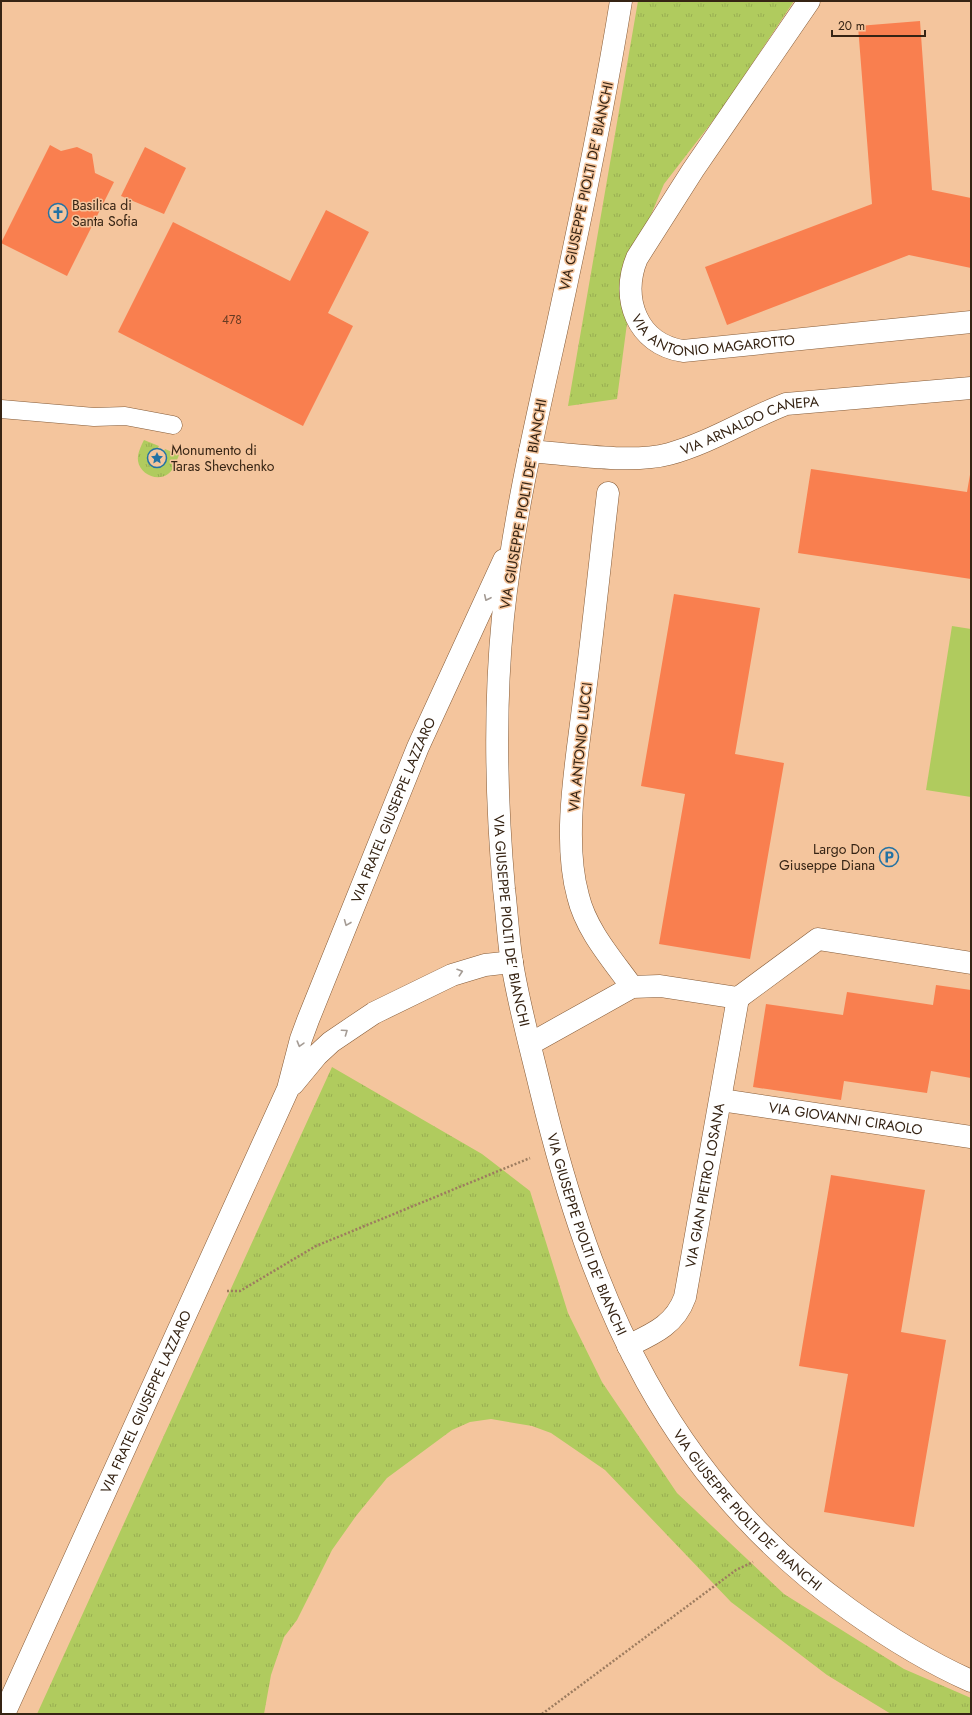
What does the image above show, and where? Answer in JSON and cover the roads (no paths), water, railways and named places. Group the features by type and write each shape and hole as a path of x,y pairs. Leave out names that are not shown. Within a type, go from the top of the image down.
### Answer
{"street":[{"name":"VIA GIUSEPPE PIOLTI DE' BIANCHI","path":"621,1 594,159 530,451 514,537 504,613 496,723 502,866 512,962 555,1148 571,1204 591,1262 628,1346 664,1413 706,1473 731,1504 777,1551 831,1596 877,1629 913,1651 971,1680"},
{"name":"VIA ANTONIO MAGAROTTO","path":"808,1 693,170 637,258 632,273 631,289 632,303 638,321 649,337 665,347 683,351 971,322"},
{"name":"VIA ARNALDO CANEPA","path":"530,451 614,457 655,457 695,445 767,411 786,404 971,388"},
{"name":"VIA ANTONIO LUCCI","path":"608,493 576,768 572,856 574,879 584,915 600,942 632,987"},
{"name":"VIA FRATEL GIUSEPPE LAZZARO","path":"4,1714 288,1089 308,1020 418,748 514,537"},
{"path":"530,1044 632,987 660,986 738,998 818,939 971,963"},
{"name":"VIA FRATEL GIUSEPPE LAZZARO","path":"288,1089 313,1059 331,1042 374,1013 452,974 485,965 512,962"},
{"name":"VIA GIAN PIETRO LOSANA","path":"628,1346 663,1327 683,1304 721,1100 738,998"},
{"name":"VIA GIOVANNI CIRAOLO","path":"721,1100 971,1137"}],"lane":[{"path":"1,409 94,417 125,416 173,425"}],"place":[{"name":"Basilica di Santa Sofia","path":"58,213"},
{"name":"Monumento di Taras Shevchenko","path":"157,458"},
{"name":"Largo Don Giuseppe Diana","path":"889,857"}]}
